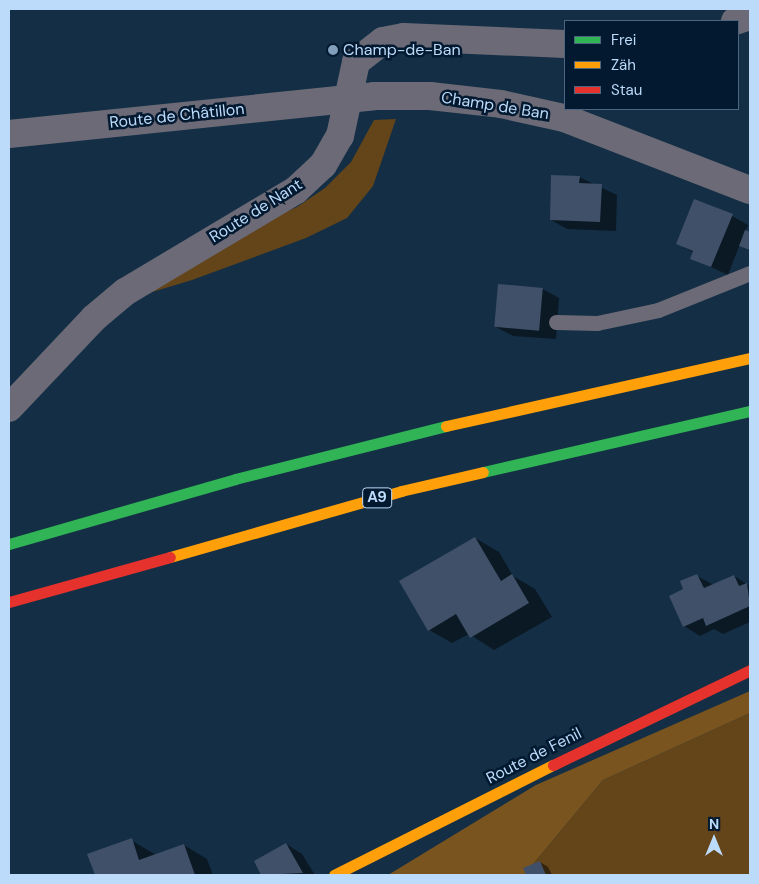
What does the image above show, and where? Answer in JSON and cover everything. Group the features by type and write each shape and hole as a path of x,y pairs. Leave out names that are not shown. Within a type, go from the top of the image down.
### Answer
{"main road":[{"path":"9,544 235,479 396,438 750,358"},
{"name":"A9","path":"9,602 401,491 750,412"},
{"name":"Route de Fenil","path":"334,875 652,715 750,670"}],"street":[{"path":"738,20 750,16"},
{"name":"Route de Nant","path":"9,408 94,318 125,292 296,190 323,165 336,142 356,62 382,41 404,37 564,44"},
{"name":"Champ de Ban","path":"346,100 430,96 501,104 564,118 750,190"},
{"name":"Route de Châtillon","path":"9,134 346,100"}],"lane":[{"path":"556,322 597,323 658,310 750,273"}],"shaded area":[{"path":"396,119 373,186 347,218 306,238 192,280 132,298 248,229 297,207 325,188 351,162 374,120"},
{"path":"750,691 750,713 603,780 524,875 388,875 536,785"},
{"path":"750,713 750,875 524,875 603,780"}],"building":[{"path":"551,175 580,176 579,183 602,184 600,222 550,220"},
{"path":"694,199 733,214 711,267 690,259 693,251 676,244"},
{"path":"745,230 750,232 750,250 739,246"},
{"path":"498,284 543,288 539,331 494,327"},
{"path":"475,537 501,581 512,574 529,603 470,638 456,614 428,631 399,581"},
{"path":"697,574 704,588 734,575 739,586 747,583 750,606 706,626 703,618 683,627 669,596 683,589 680,581"},
{"path":"132,838 139,860 184,844 195,875 95,875 87,854"},
{"path":"286,843 303,873 261,875 254,861"},
{"path":"540,861 546,875 526,875 523,868"}],"traffic: fast":[{"path":"483,472 750,411"},
{"path":"9,544 235,479 446,426"}],"traffic: slow":[{"path":"446,426 750,358"},
{"path":"170,557 401,491 483,472"},
{"path":"334,875 553,765"}],"traffic: jam":[{"path":"9,602 170,557"},
{"path":"553,765 750,670"}],"place":[{"name":"Champ-de-Ban","path":"333,50"}]}
